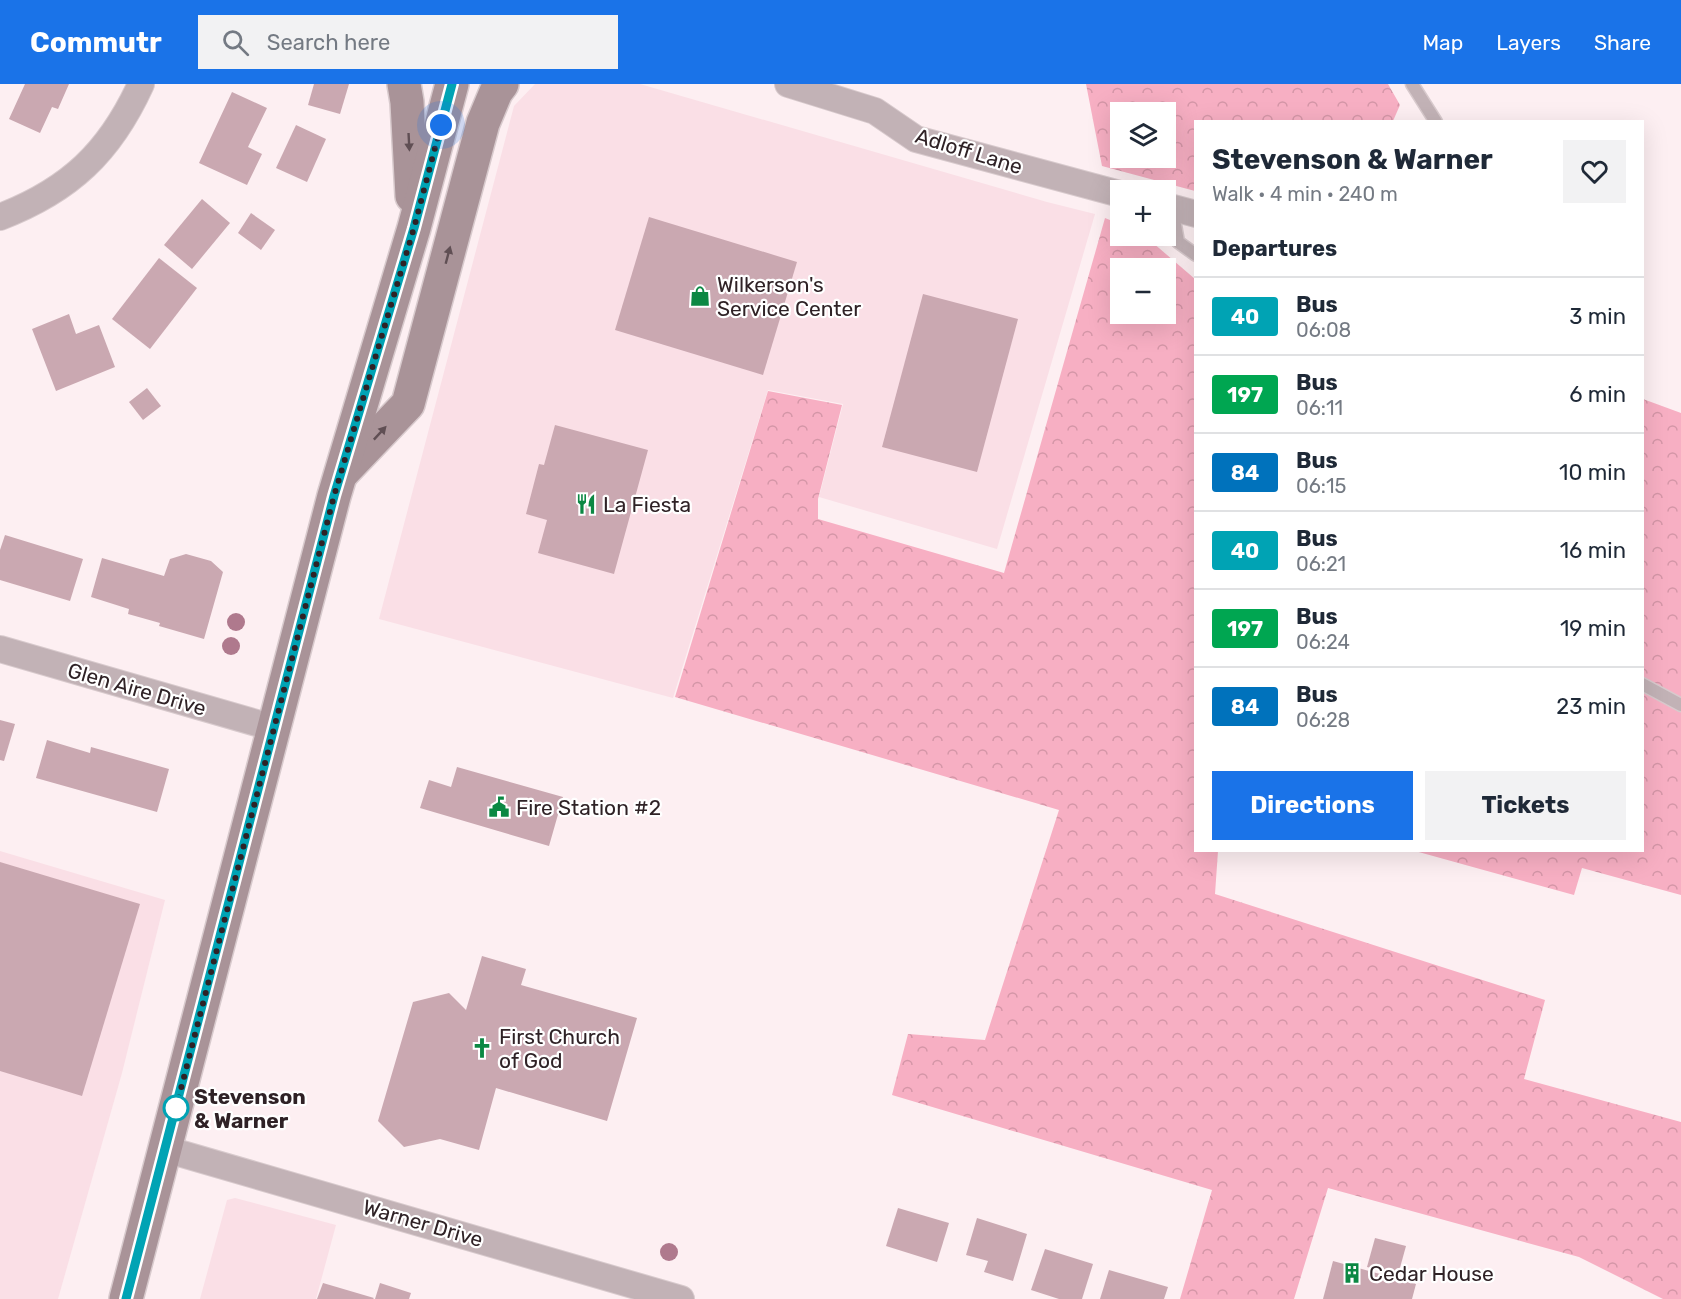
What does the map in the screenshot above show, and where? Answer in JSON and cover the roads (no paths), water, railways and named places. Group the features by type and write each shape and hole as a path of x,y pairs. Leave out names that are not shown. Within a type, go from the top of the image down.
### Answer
{"main road":[{"path":"404,84 414,228"},
{"path":"126,1299 340,476 414,228 452,84"},
{"path":"340,476 408,404 483,123 496,92 502,84"}],"street":[{"path":"0,217 30,205 82,170 121,123 141,84"},
{"name":"Adloff Lane","path":"788,84 875,111 916,139 1110,191"},
{"name":"Glen Aire Drive","path":"0,649 274,728"},
{"name":"Warner Drive","path":"165,1149 681,1299"}],"lane":[{"path":"1412,84 1435,120"},
{"path":"1178,209 1178,242 1194,254"},
{"path":"1644,685 1681,705"}],"place":[{"name":"Wilkerson's Service Center","path":"700,296"},
{"name":"La Fiesta","path":"586,504"},
{"name":"Fire Station #2","path":"499,807"},
{"name":"First Church of God","path":"482,1048"},
{"name":"Stevenson & Warner","path":"176,1108"},
{"name":"Cedar House","path":"1352,1273"}]}
